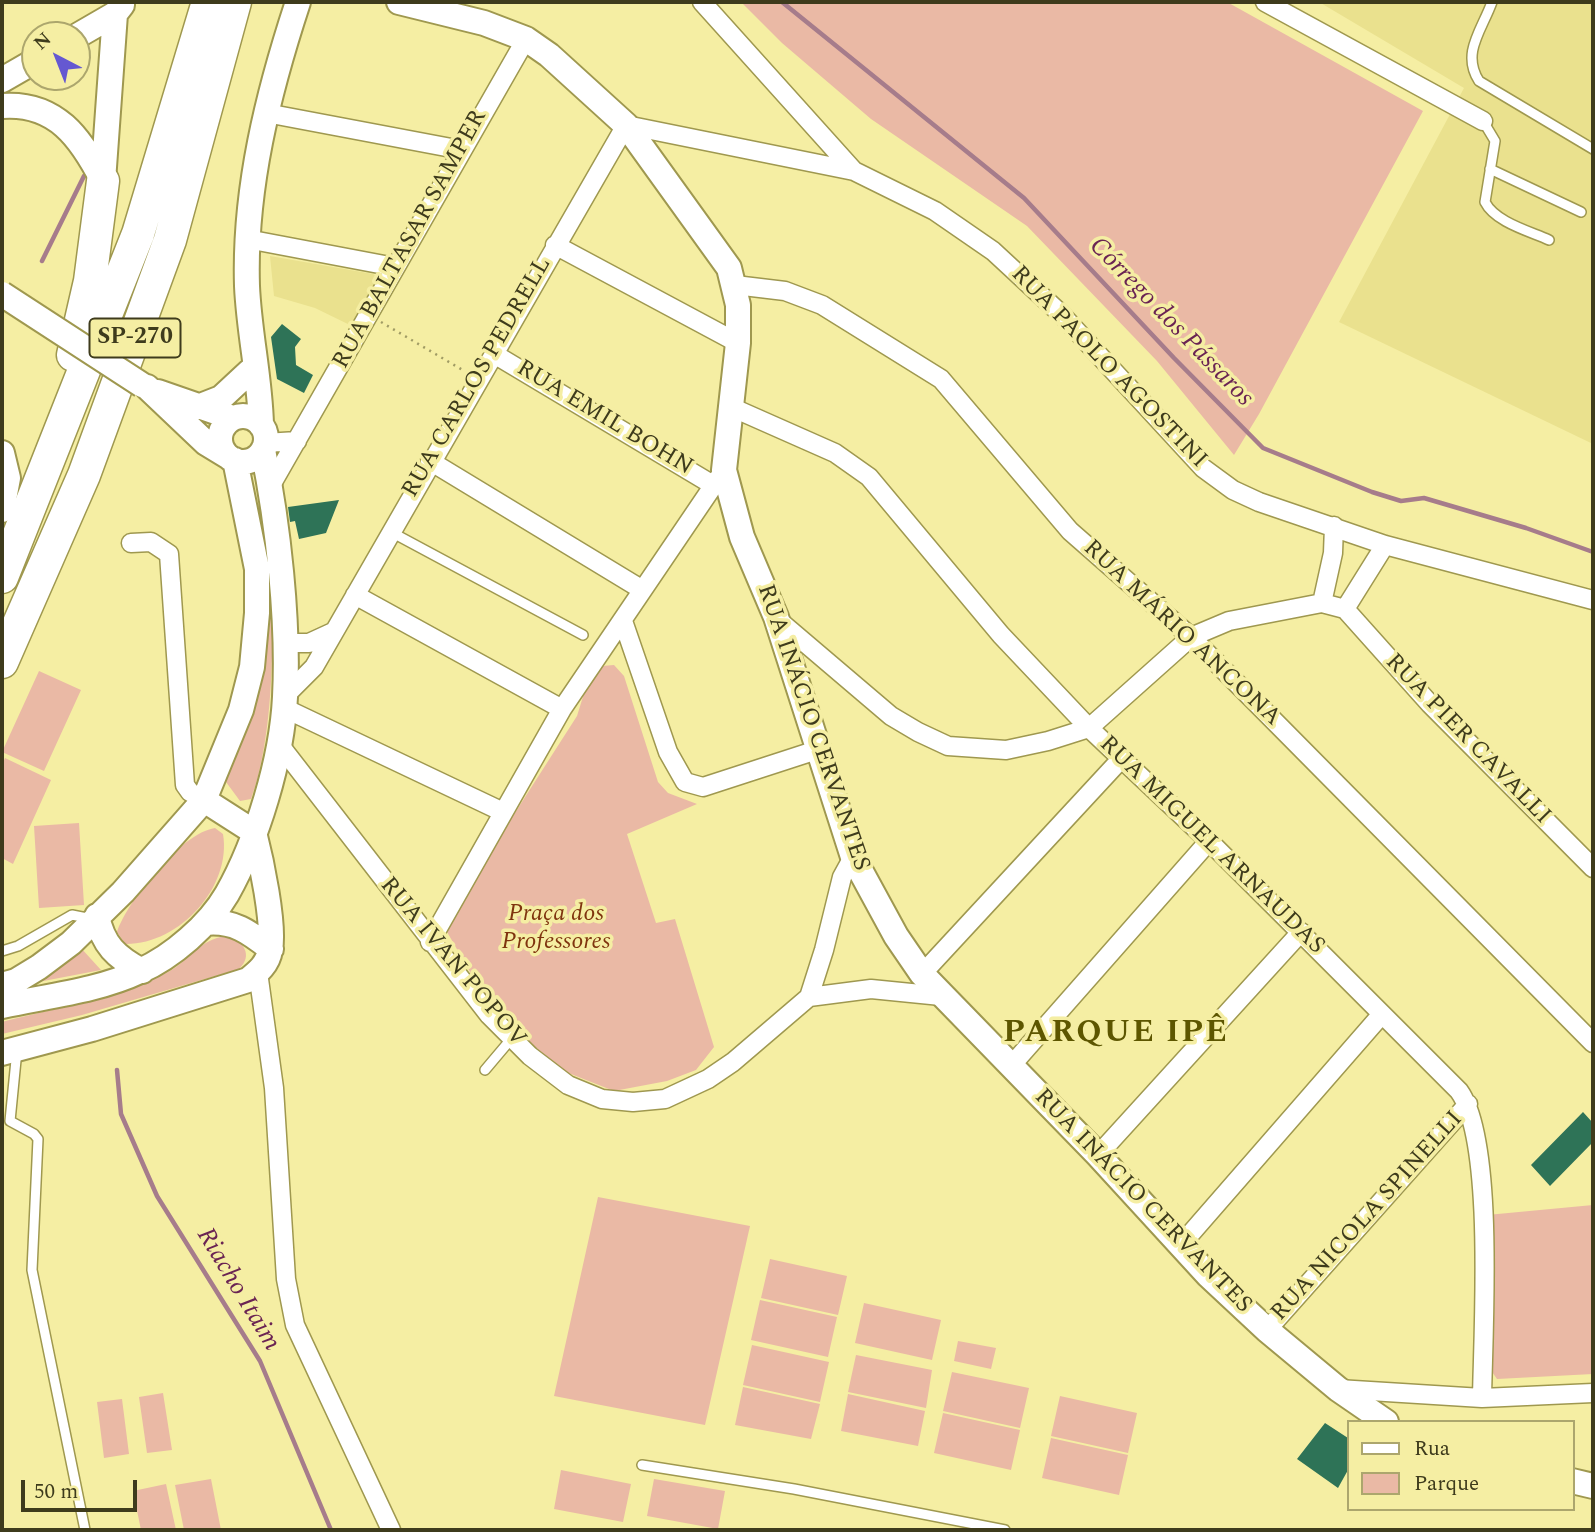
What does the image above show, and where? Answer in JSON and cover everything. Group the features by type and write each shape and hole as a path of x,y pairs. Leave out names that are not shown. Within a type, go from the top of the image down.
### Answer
{"highway":[{"name":"SP-270","path":"2,577 138,234 208,2"},
{"path":"232,15 249,2"},
{"name":"SP-270","path":"2,662 84,475 162,264 232,15"},
{"path":"43,468 84,314 103,181"}],"main road":[{"path":"2,1006 112,983 142,971 205,923 226,895 254,832 279,744 285,702 284,643 270,487 252,367 247,239 254,174 266,113 298,2"},
{"name":"RUA INÁCIO CERVANTES","path":"399,2 484,23 526,39 558,63 626,125 715,246 735,285 738,343 719,478 776,617 853,858 896,936 922,974 1098,1156 1179,1247 1267,1330 1338,1389 1383,1420"},
{"path":"91,27 120,8"},
{"path":"103,181 120,8"},
{"path":"2,80 21,69"},
{"path":"2,106 28,106 67,125 83,144 103,181"},
{"path":"2,294 145,386 206,443 232,458 251,460 263,439"},
{"path":"198,407 221,398 252,367"},
{"path":"2,985 16,981 39,967 95,918 123,892 204,800 241,710 252,667 257,569 245,504 232,458 221,446 221,433 235,418 238,400 252,367"},
{"path":"145,386 235,418 251,417 263,439"},
{"path":"206,443 245,504"},
{"path":"2,453 8,478 2,510"},
{"path":"10,1051 104,1025 248,979 258,972 271,949 264,872 254,832 204,800"},
{"path":"95,918 101,937 110,950 142,971"},
{"path":"205,923 229,922 271,949"},
{"path":"1574,1481 1593,1486"}],"street":[{"name":"RUA PAOLO AGOSTINI","path":"702,2 854,171 935,211 993,251 1060,314 1203,468 1233,490 1259,502 1385,545 1593,600"},
{"path":"1265,2 1483,121"},
{"name":"RUA BALTASAR SAMPER","path":"270,487 526,39"},
{"path":"266,113 462,150"},
{"path":"626,125 854,171"},
{"name":"RUA CARLOS PEDRELL","path":"285,702 314,667 430,461 626,125"},
{"path":"247,239 395,267"},
{"path":"555,245 738,343"},
{"name":"RUA MÁRIO ANCONA","path":"735,285 801,296 925,366 956,394 1070,531 1191,637 1593,1043"},
{"name":"RUA EMIL BOHN","path":"494,354 719,478"},
{"name":"RUA MIGUEL ARNAUDAS","path":"731,407 835,453 869,477 1000,635 1089,728 1301,932 1468,1104 1477,1139 1482,1190 1482,1398"},
{"path":"263,439 297,441"},
{"path":"430,461 641,589"},
{"path":"430,942 562,709 641,589 719,478"},
{"path":"1322,603 1333,553 1334,526"},
{"path":"131,543 151,542 169,554 185,785 190,792 204,800"},
{"path":"776,617 891,716 948,746 1006,750 1089,728 1191,637 1250,615 1322,603 1345,609 1385,545"},
{"path":"355,595 562,709"},
{"name":"RUA PIER CAVALLI","path":"1345,609 1430,704 1593,868"},
{"path":"622,621 668,752 685,782 703,787 820,749"},
{"path":"284,643 309,643 333,632"},
{"path":"285,702 503,813"},
{"name":"RUA IVAN POPOV","path":"279,744 430,942 512,1038 530,1056 568,1085 602,1100 633,1102 665,1099 708,1079 733,1062 809,997"},
{"path":"922,974 1122,758"},
{"path":"1010,1067 1209,841"},
{"path":"853,858 842,877 809,997 871,989 941,996"},
{"path":"1098,1156 1301,932"},
{"path":"258,972 274,1088 286,1279 295,1325 391,1530"},
{"path":"1179,1247 1382,1014"},
{"name":"RUA NICOLA SPINELLI","path":"1267,1330 1468,1104"},
{"path":"1338,1389 1482,1398 1593,1393"}],"lane":[{"path":"1492,2 1471,48 1471,68 1479,81 1593,149"},
{"path":"1483,121 1495,141 1485,202 1488,208 1495,215 1549,240"},
{"path":"1490,169 1581,212"},
{"path":"390,531 583,635"},
{"path":"2,951 18,946 72,915 95,918"},
{"path":"485,1070 512,1038"},
{"path":"10,1051 10,1121 34,1133 38,1139 32,1270 85,1530"},
{"path":"642,1465 794,1489 1005,1530"}],"path":[{"path":"369,315 478,380"}],"shaded area":[{"path":"1319,2 1593,2 1593,444 1339,322 1464,88"},
{"path":"270,256 373,274 381,279 354,327 315,308 274,296"}],"green space":[{"path":"741,2 1227,2 1423,111 1259,414 1234,455 1157,361 1027,226 871,119 782,43"},
{"path":"268,565 272,652 268,716 259,774 251,799 240,801 226,782 253,708"},
{"name":"Praça dos Professores","path":"614,665 624,676 658,782 668,793 697,804 627,834 656,923 675,919 714,1047 696,1070 667,1081 614,1091 543,1063 488,1003 443,925 577,716 590,674 602,666"},
{"path":"39,671 81,690 44,771 2,752"},
{"path":"5,758 51,780 13,864 2,858 2,765"},
{"path":"79,823 84,905 39,908 34,826"},
{"path":"215,828 223,834 224,854 219,874 198,909 182,924 164,935 145,942 125,944 117,932 144,886 187,842"},
{"path":"226,936 242,945 246,953 246,959 239,969 82,1015 2,1034 2,1022 128,990 168,972 209,941"},
{"path":"81,948 101,970 33,983"},
{"path":"598,1197 750,1226 705,1425 554,1396"},
{"path":"1593,1205 1593,1374 1497,1379 1488,1366 1487,1215"},
{"path":"770,1259 847,1276 838,1315 761,1298"},
{"path":"760,1300 837,1317 828,1357 751,1340"},
{"path":"864,1303 941,1320 932,1360 855,1343"},
{"path":"958,1341 996,1348 991,1369 954,1361"},
{"path":"752,1345 829,1362 820,1402 743,1385"},
{"path":"856,1355 932,1370 926,1408 848,1392"},
{"path":"952,1372 1029,1388 1020,1428 943,1411"},
{"path":"743,1387 820,1404 811,1439 735,1425"},
{"path":"163,1393 172,1450 147,1453 139,1397"},
{"path":"848,1394 925,1411 918,1446 841,1431"},
{"path":"1060,1396 1137,1413 1128,1453 1051,1436"},
{"path":"122,1399 129,1454 104,1458 97,1402"},
{"path":"943,1413 1020,1430 1011,1470 934,1453"},
{"path":"1051,1438 1128,1455 1119,1495 1042,1478"},
{"path":"561,1470 631,1484 623,1522 554,1509"},
{"path":"211,1479 221,1530 184,1530 175,1485"},
{"path":"654,1479 725,1491 718,1529 647,1516"},
{"path":"166,1484 176,1530 141,1530 133,1491"}],"building":[{"path":"282,324 301,339 295,347 296,365 313,375 304,393 277,379 271,337"},
{"path":"339,500 326,533 299,539 295,521 290,522 288,507"},
{"path":"1583,1112 1593,1123 1593,1142 1550,1186 1531,1165"},
{"path":"1325,1423 1346,1437 1346,1474 1338,1488 1297,1459"}],"waterway":[{"name":"Córrego dos Pássaros","path":"782,2 1024,198 1174,358 1263,448 1372,492 1401,501 1424,498 1526,528 1593,552"},
{"path":"42,261 84,176"},
{"name":"Riacho Itaim","path":"117,1070 121,1114 157,1196 260,1361 331,1530"}],"district":[{"name":"PARQUE IPÊ","path":"1116,1035"}]}
